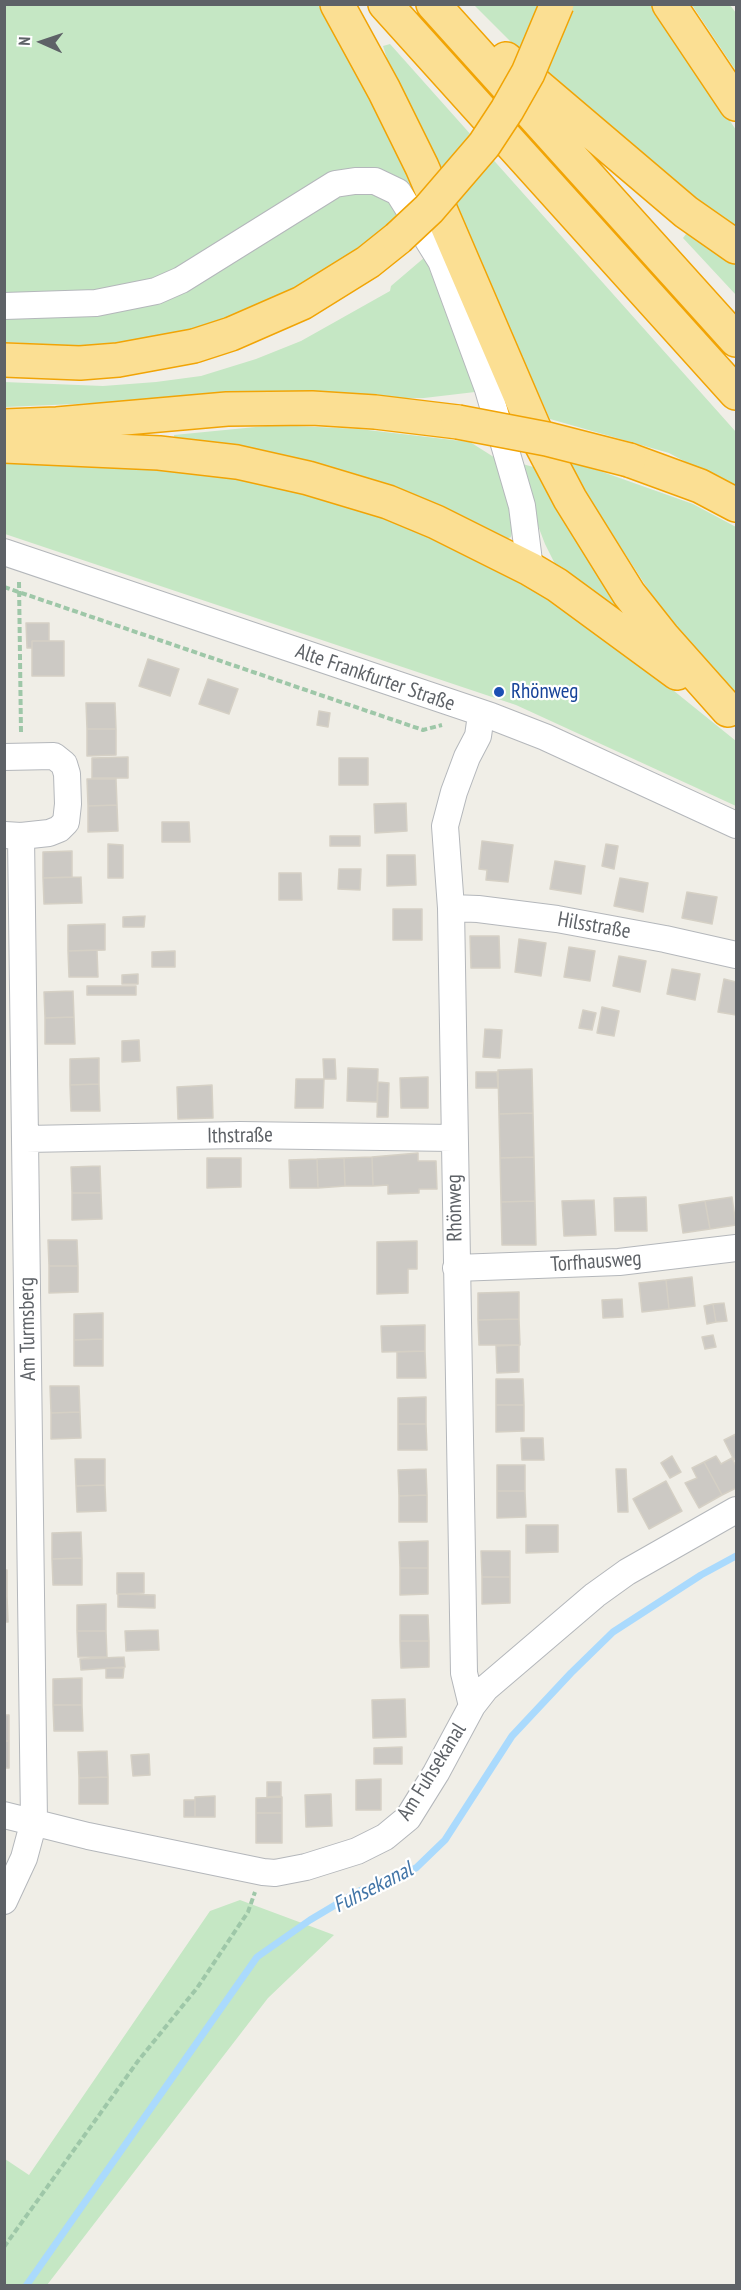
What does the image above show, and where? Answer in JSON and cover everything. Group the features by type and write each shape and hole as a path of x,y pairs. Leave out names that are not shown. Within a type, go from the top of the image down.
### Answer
{"highway":[{"path":"337,4 384,90 422,167 536,435 570,499 629,594 663,637 733,713"},
{"path":"384,4 736,393"},
{"path":"434,4 736,340"},
{"path":"444,4 596,137 686,212 736,248"},
{"path":"4,360 80,363 118,360 175,350 222,337 267,320 302,303 368,262 429,209 484,145 528,73 556,4"},
{"path":"669,4 736,104"},
{"path":"4,426 57,424 227,409 280,408 375,412 458,422 547,439 629,460 700,486 736,505"},
{"path":"4,446 159,453 237,462 348,489 417,514 484,544 557,585 733,713"}],"street":[{"path":"4,306 96,303 156,291 180,280 335,184 375,181 398,192 441,261 488,389 522,506 530,569"},
{"name":"Alte Frankfurter Straße","path":"12,555 491,716 545,737 736,825"},
{"name":"Rhönweg","path":"472,1706 464,1673 453,1138 451,908 445,826 466,758 478,736 481,714"},
{"name":"Am Turmsberg","path":"4,757 54,756 64,764 67,774 68,804 66,822 59,829 49,833 13,836 14,1019 26,1139 34,1821 24,1858 4,1901"},
{"name":"Hilsstraße","path":"451,908 557,919 736,955"},
{"name":"Ithstraße","path":"26,1139 240,1135 453,1138"},
{"name":"Torfhausweg","path":"456,1268 619,1262 736,1248"},
{"name":"Am Fuhsekanal","path":"4,1815 88,1836 263,1872 275,1873 306,1867 357,1851 385,1837 408,1818 436,1773 472,1706 486,1688 595,1595 627,1572 736,1510"}],"path":[{"path":"12,555 19,592 21,731"},
{"path":"4,587 423,730 481,714"},
{"path":"4,2247 138,2061 197,1988 248,1912 263,1872"}],"green space":[{"path":"4,5 318,5 346,52 418,195 345,269 226,324 95,347 5,342"},
{"path":"474,5 653,5 736,130 736,235 552,83"},
{"path":"692,5 730,5 736,13 736,71"},
{"path":"390,44 736,432 736,489 669,453 550,419 390,68 383,46"},
{"path":"690,229 736,261 736,295 683,238"},
{"path":"425,257 475,392 424,398 146,401 5,407 4,382 103,386 156,382 201,376 256,359 301,341 390,291 391,286"},
{"path":"276,425 359,429 470,442 500,461 515,513 511,537 502,541 175,441 174,435"},
{"path":"5,457 120,466 239,479 341,498 462,548 548,594 627,653 736,741 736,806 516,705 5,534"},
{"path":"565,461 693,504 736,527 736,697 666,617"},
{"path":"519,463 544,470 624,612 557,568 532,510"},
{"path":"240,1900 334,1935 268,1998 47,2285 5,2285 5,2159 29,2175 210,1911"}],"building":[{"path":"26,623 49,623 49,641 32,641 32,648 27,648"},
{"path":"32,641 64,641 64,676 32,676"},
{"path":"148,659 179,669 170,696 139,686"},
{"path":"208,679 238,689 229,714 199,704"},
{"path":"86,703 115,703 116,729 87,729"},
{"path":"319,711 330,713 328,727 317,725"},
{"path":"87,729 116,729 116,755 87,756"},
{"path":"128,757 128,778 92,778 92,758"},
{"path":"339,758 368,758 368,785 339,785"},
{"path":"87,779 116,779 117,805 88,806"},
{"path":"406,803 407,831 375,833 374,804"},
{"path":"117,805 118,831 88,832 88,806"},
{"path":"162,822 189,822 190,842 162,842"},
{"path":"330,836 360,836 360,846 330,846"},
{"path":"482,841 513,845 508,882 486,880 487,870 479,869"},
{"path":"108,844 123,845 123,878 108,878"},
{"path":"606,844 618,846 614,869 602,866"},
{"path":"72,851 72,877 43,878 43,852"},
{"path":"387,855 415,855 416,885 387,886"},
{"path":"555,861 585,866 581,894 550,889"},
{"path":"339,869 361,869 360,890 338,889"},
{"path":"279,873 301,873 302,900 279,900"},
{"path":"81,877 82,903 44,904 43,878"},
{"path":"620,878 648,883 643,912 614,906"},
{"path":"687,892 717,897 712,924 682,918"},
{"path":"393,909 422,909 422,940 393,940"},
{"path":"145,916 144,927 123,927 123,917"},
{"path":"105,924 105,950 68,951 68,925"},
{"path":"470,936 499,936 500,968 471,968"},
{"path":"519,939 546,943 541,976 515,972"},
{"path":"569,947 595,951 590,981 564,977"},
{"path":"97,950 98,977 69,977 68,951"},
{"path":"175,951 175,967 152,967 152,952"},
{"path":"619,956 646,961 640,992 613,986"},
{"path":"672,969 700,974 695,1000 667,994"},
{"path":"138,974 138,984 122,984 122,975"},
{"path":"724,979 736,982 736,1015 718,1012"},
{"path":"87,986 136,986 136,995 87,995"},
{"path":"73,991 74,1017 45,1018 44,992"},
{"path":"602,1007 619,1011 614,1036 597,1033"},
{"path":"583,1010 596,1013 592,1030 579,1028"},
{"path":"74,1017 75,1044 45,1044 45,1018"},
{"path":"485,1029 502,1030 500,1058 483,1057"},
{"path":"139,1040 140,1061 122,1062 122,1041"},
{"path":"99,1058 99,1084 70,1085 70,1059"},
{"path":"323,1059 335,1059 336,1079 324,1079"},
{"path":"348,1068 378,1069 377,1102 347,1101"},
{"path":"532,1069 533,1113 499,1114 498,1070"},
{"path":"476,1072 497,1072 498,1088 476,1088"},
{"path":"428,1077 428,1108 401,1108 400,1078"},
{"path":"296,1079 324,1079 323,1108 295,1108"},
{"path":"378,1082 389,1083 388,1117 377,1117"},
{"path":"99,1084 100,1111 71,1111 70,1085"},
{"path":"212,1085 213,1118 178,1119 177,1087"},
{"path":"533,1113 534,1157 500,1158 499,1114"},
{"path":"418,1153 418,1161 436,1161 437,1189 419,1189 419,1193 388,1194 388,1185 373,1186 372,1157"},
{"path":"372,1157 373,1186 345,1186 344,1158"},
{"path":"534,1157 535,1201 501,1202 500,1158"},
{"path":"207,1158 241,1158 241,1187 207,1188"},
{"path":"344,1158 345,1186 318,1188 317,1159"},
{"path":"317,1159 318,1188 290,1188 289,1160"},
{"path":"100,1166 101,1193 72,1193 71,1167"},
{"path":"72,1193 101,1193 102,1219 72,1220"},
{"path":"646,1197 647,1231 615,1231 614,1198"},
{"path":"732,1197 736,1225 710,1229 705,1201"},
{"path":"594,1200 596,1235 564,1236 562,1201"},
{"path":"535,1201 536,1245 502,1245 501,1202"},
{"path":"705,1201 710,1229 683,1233 679,1205"},
{"path":"48,1240 77,1240 78,1266 49,1266"},
{"path":"417,1241 417,1269 408,1269 408,1293 377,1294 377,1242"},
{"path":"49,1266 78,1266 78,1292 49,1293"},
{"path":"692,1277 695,1306 669,1309 666,1280"},
{"path":"666,1280 669,1309 642,1312 639,1283"},
{"path":"519,1292 519,1319 478,1320 478,1293"},
{"path":"622,1299 623,1317 603,1318 602,1300"},
{"path":"724,1303 727,1321 716,1322 713,1304"},
{"path":"713,1304 716,1322 707,1324 704,1306"},
{"path":"103,1313 103,1339 74,1340 74,1314"},
{"path":"519,1319 520,1345 479,1345 478,1320"},
{"path":"425,1325 425,1351 382,1352 381,1326"},
{"path":"713,1335 716,1347 705,1349 702,1337"},
{"path":"103,1339 103,1366 74,1366 74,1340"},
{"path":"519,1345 519,1372 497,1373 496,1346"},
{"path":"425,1351 426,1378 397,1378 397,1352"},
{"path":"496,1379 523,1379 524,1405 496,1405"},
{"path":"50,1386 79,1386 80,1412 51,1413"},
{"path":"426,1397 426,1424 398,1424 398,1398"},
{"path":"496,1405 524,1405 524,1431 496,1432"},
{"path":"80,1412 81,1438 51,1439 51,1413"},
{"path":"398,1424 426,1424 427,1450 398,1450"},
{"path":"736,1434 736,1458 734,1460 724,1440"},
{"path":"521,1438 543,1438 544,1460 522,1460"},
{"path":"672,1456 681,1472 670,1478 661,1463"},
{"path":"716,1456 721,1464 732,1458 736,1466 736,1488 722,1495 704,1462"},
{"path":"75,1459 105,1459 105,1485 76,1486"},
{"path":"704,1462 722,1495 699,1508 685,1483 697,1478 692,1468"},
{"path":"497,1465 525,1465 525,1491 497,1491"},
{"path":"426,1469 427,1495 399,1496 398,1470"},
{"path":"616,1469 626,1469 628,1512 618,1512"},
{"path":"666,1481 682,1511 649,1529 633,1499"},
{"path":"105,1485 106,1511 77,1512 76,1486"},
{"path":"497,1491 525,1491 526,1517 497,1518"},
{"path":"427,1495 427,1522 399,1522 399,1496"},
{"path":"526,1525 558,1525 558,1552 526,1553"},
{"path":"81,1532 82,1558 52,1559 52,1533"},
{"path":"428,1541 428,1568 400,1568 399,1542"},
{"path":"481,1551 510,1551 510,1577 482,1577"},
{"path":"82,1558 82,1585 53,1585 52,1559"},
{"path":"400,1568 428,1568 428,1594 400,1595"},
{"path":"4,1570 7,1570 7,1596 4,1596"},
{"path":"117,1573 144,1573 144,1593 117,1594"},
{"path":"482,1577 510,1577 510,1603 482,1604"},
{"path":"118,1594 155,1595 155,1608 118,1607"},
{"path":"4,1596 7,1596 8,1622 4,1622"},
{"path":"106,1604 106,1631 77,1631 77,1605"},
{"path":"400,1615 428,1615 429,1641 400,1641"},
{"path":"158,1630 159,1650 126,1651 125,1631"},
{"path":"77,1631 106,1631 107,1657 78,1657"},
{"path":"400,1641 429,1641 429,1667 401,1668"},
{"path":"124,1657 125,1667 81,1670 80,1659"},
{"path":"106,1668 124,1668 123,1678 106,1678"},
{"path":"82,1678 82,1705 53,1705 53,1679"},
{"path":"405,1699 406,1737 373,1738 372,1700"},
{"path":"53,1705 82,1705 83,1731 54,1731"},
{"path":"4,1715 9,1715 9,1741 4,1741"},
{"path":"4,1741 9,1741 9,1768 4,1768"},
{"path":"402,1747 402,1764 374,1764 374,1748"},
{"path":"107,1751 108,1777 79,1778 78,1752"},
{"path":"149,1754 150,1775 133,1776 131,1755"},
{"path":"108,1777 108,1804 79,1804 79,1778"},
{"path":"381,1779 381,1810 356,1810 356,1780"},
{"path":"267,1782 281,1782 281,1796 267,1797"},
{"path":"331,1794 332,1826 306,1827 305,1795"},
{"path":"215,1796 215,1817 195,1817 195,1797"},
{"path":"282,1797 282,1813 256,1813 256,1798"},
{"path":"184,1800 195,1800 195,1817 184,1817"},
{"path":"256,1813 282,1813 282,1843 256,1843"}],"waterway":[{"name":"Fuhsekanal","path":"26,2286 257,1957 310,1920 357,1892 416,1868 445,1840 512,1736 613,1632 701,1575 736,1556"}],"place":[{"name":"Rhönweg","path":"499,692"}]}
